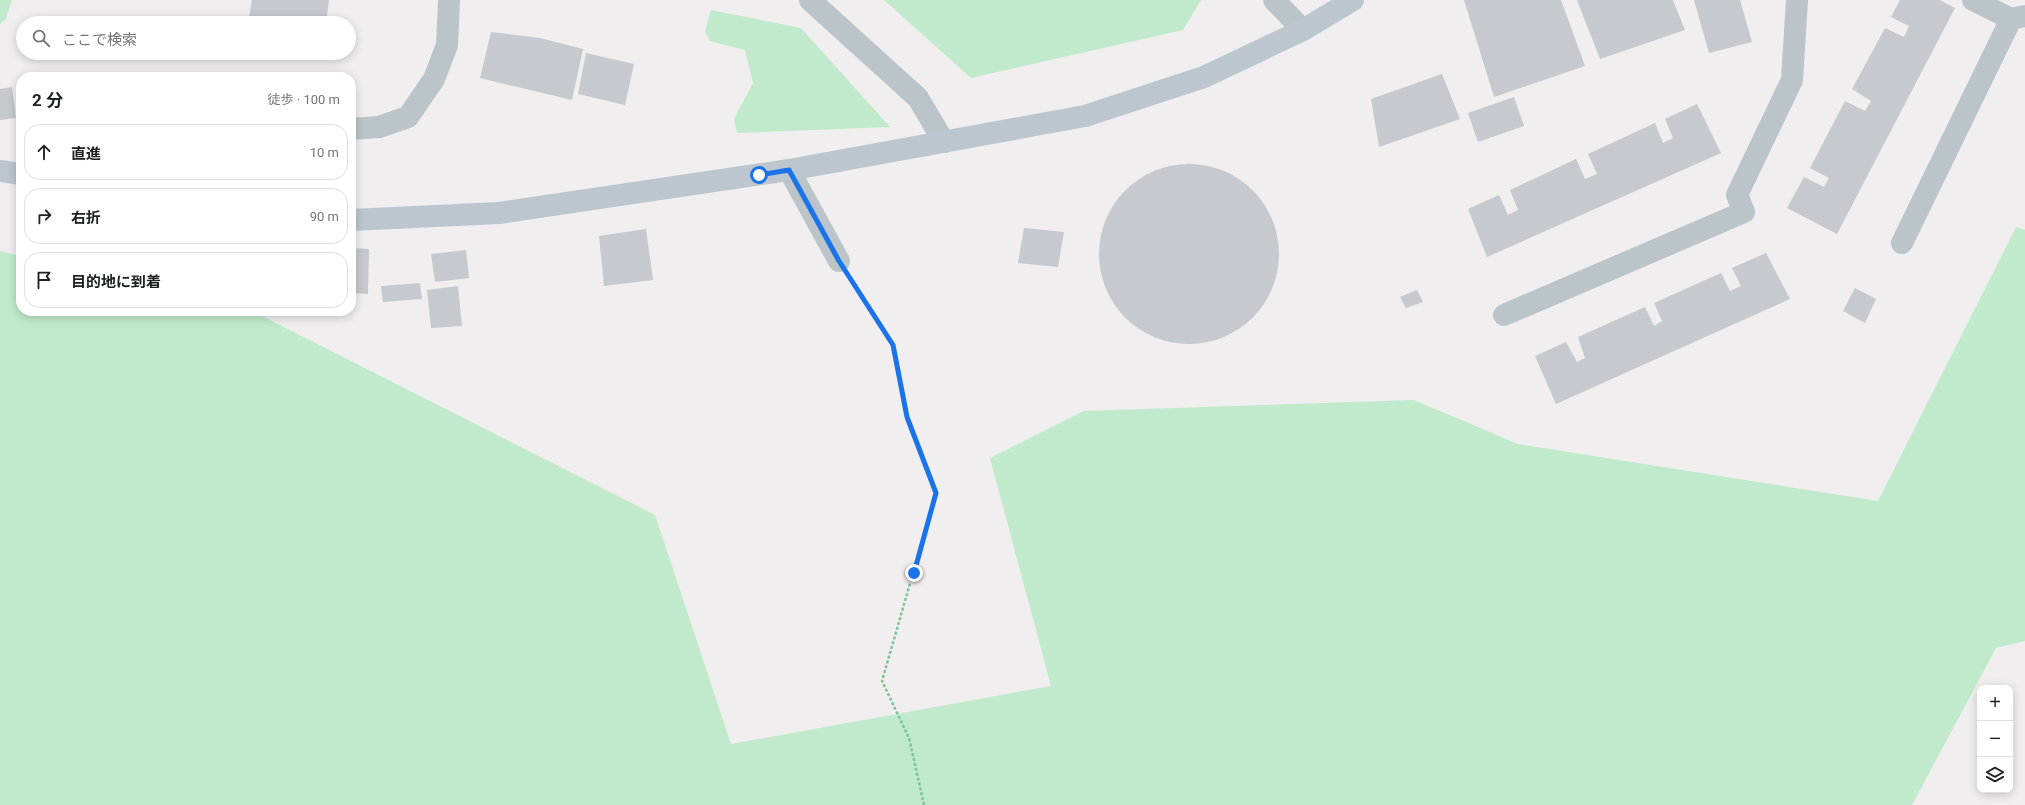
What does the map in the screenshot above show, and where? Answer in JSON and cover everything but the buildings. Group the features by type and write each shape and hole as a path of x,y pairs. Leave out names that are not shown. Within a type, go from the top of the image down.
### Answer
{"street":[{"path":"356,129 379,127 408,117 434,79 447,45 448,0"},
{"path":"810,0 918,98 944,142"},
{"path":"1274,0 1303,30"},
{"path":"356,220 499,213 789,170 1084,116 1204,77 1303,30 1353,0"},
{"path":"1504,315 1744,212 1736,195 1792,80 1797,0"},
{"path":"1902,244 2018,18 1974,0"},
{"path":"789,170 839,261"},
{"path":"0,171 16,173"}],"path":[{"path":"839,261 893,345 907,417 936,493 882,681 909,738 924,805"}],"green space":[{"path":"0,0 12,0 6,19 0,24"},
{"path":"884,0 1201,0 1183,30 971,78"},
{"path":"711,10 801,28 890,127 737,133 734,119 753,83 745,50 710,41 705,31"},
{"path":"2016,227 2025,230 2025,641 1996,648 1912,805 0,805 0,251 16,255 16,316 262,316 655,515 731,744 1051,686 990,458 1084,411 1414,400 1518,444 1878,501"}],"route":[{"path":"759,175 789,170 839,261 893,345 907,417 936,493 914,573"}]}
